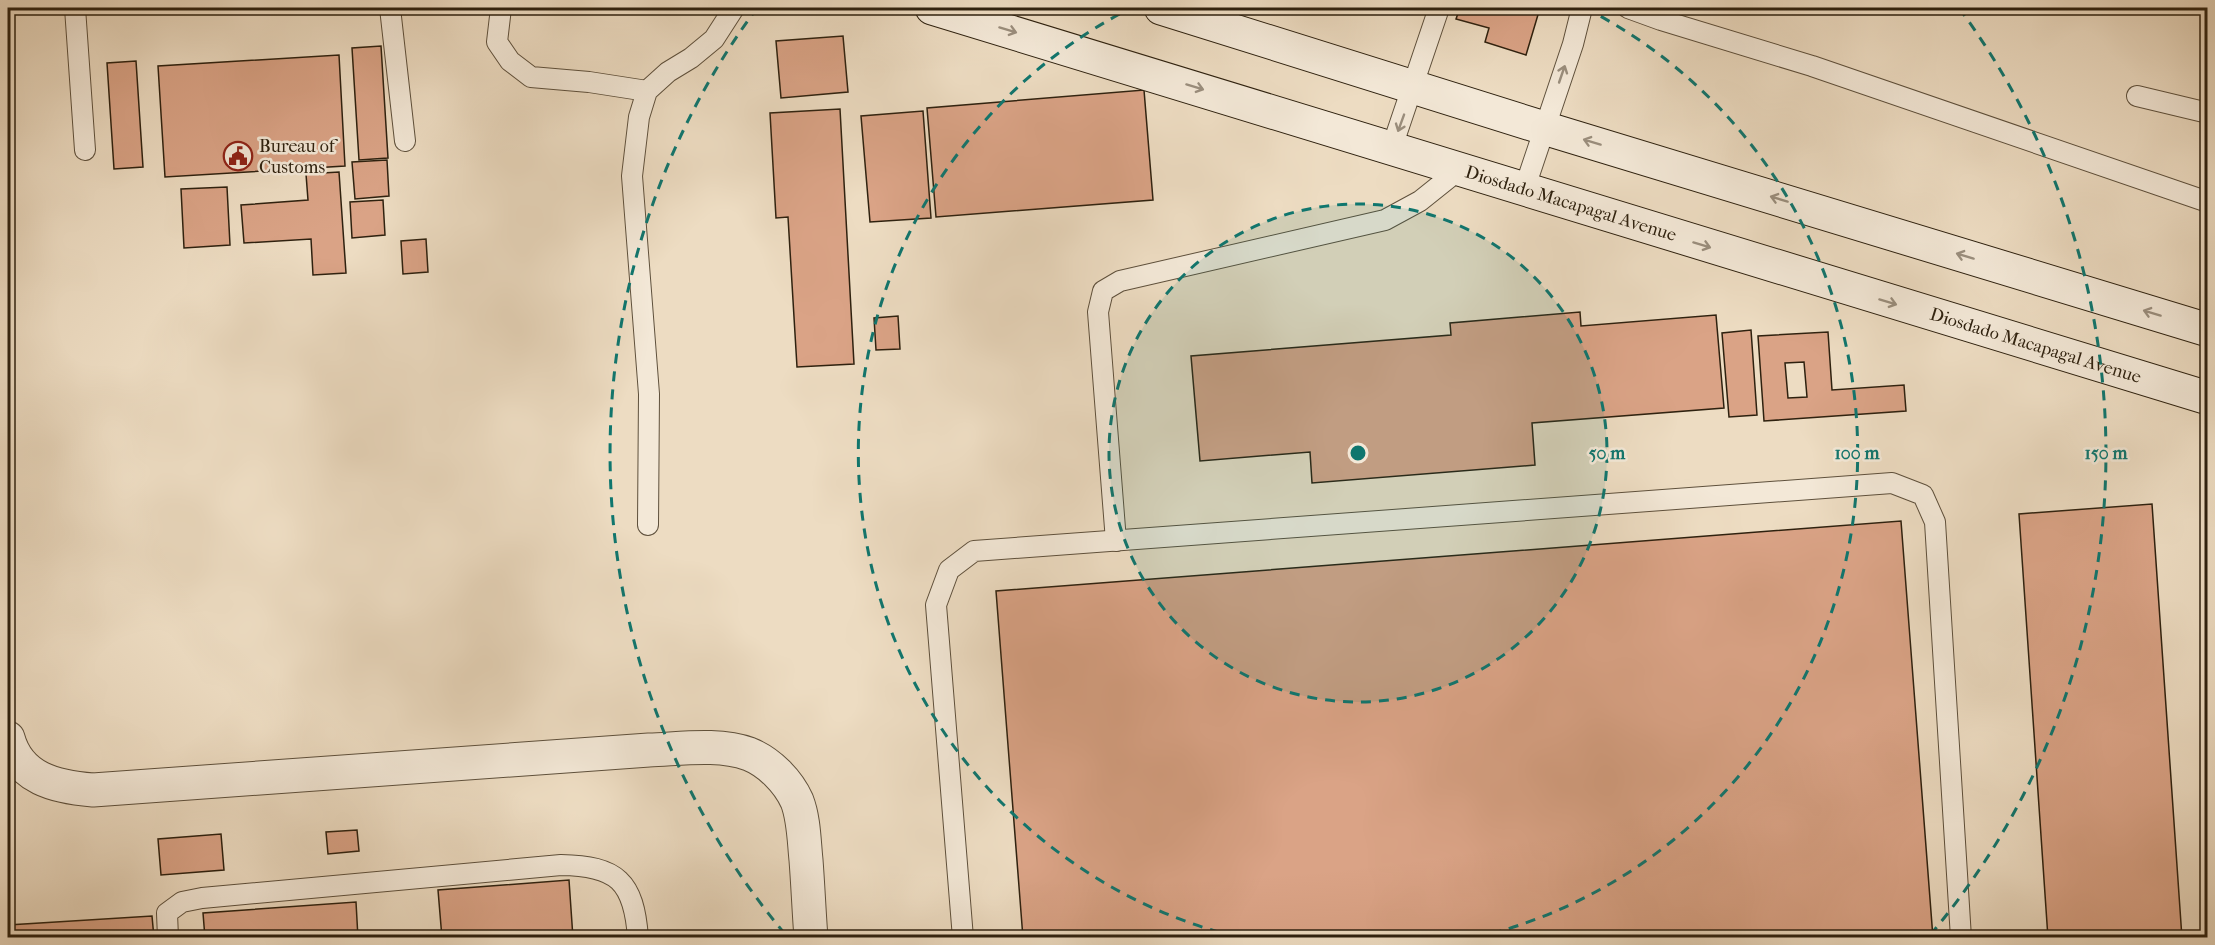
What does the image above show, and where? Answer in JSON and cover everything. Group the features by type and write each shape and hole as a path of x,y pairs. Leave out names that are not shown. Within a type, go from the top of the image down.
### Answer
{"main road":[{"name":"Diosdado Macapagal Avenue","path":"932,8 2208,398"},
{"path":"1161,8 1544,128 2208,330"},
{"path":"8,738 10,747 22,766 44,781 65,788 93,790 692,748 748,754 772,769 784,781 797,802 804,829 811,938"}],"lane":[{"path":"75,8 85,150"},
{"path":"390,8 405,141"},
{"path":"501,8 497,42 510,61 531,77 589,82 647,91"},
{"path":"648,525 649,394 632,176 639,117 647,91 668,72 691,58 714,39 734,8"},
{"path":"1392,147 1415,86 1439,8"},
{"path":"1524,190 1573,44 1582,8"},
{"path":"1628,8 1823,70 2208,202"},
{"path":"2138,96 2208,113"},
{"path":"1116,541 1098,312 1103,291 1120,281 1385,220 1420,201 1460,169"},
{"path":"963,938 936,605 949,570 974,551 1893,483 1923,495 1935,522 1961,938"},
{"path":"168,938 167,913 182,902 214,897 561,865 593,867 609,873 623,884 632,897 638,938"}],"building":[{"path":"1460,8 1540,8 1526,55 1485,42 1489,28 1456,19"},
{"path":"843,36 848,92 781,98 776,41"},
{"path":"381,46 388,158 359,160 352,48"},
{"path":"339,55 345,166 165,177 158,66"},
{"path":"136,61 143,167 114,169 107,63"},
{"path":"1144,90 1153,200 936,217 927,108"},
{"path":"840,109 854,364 797,367 788,217 776,218 770,113"},
{"path":"923,111 931,218 870,222 861,116"},
{"path":"387,160 389,196 355,199 352,162"},
{"path":"339,172 346,273 313,275 311,239 244,243 241,205 308,200 306,174"},
{"path":"227,187 230,245 184,248 181,189"},
{"path":"383,200 385,235 352,238 350,202"},
{"path":"426,239 428,272 403,274 401,241"},
{"path":"1580,312 1581,326 1716,315 1724,408 1532,423 1535,465 1312,483 1310,452 1200,461 1191,356 1451,335 1450,323"},
{"path":"898,316 900,349 876,350 874,318"},
{"path":"1751,330 1757,415 1729,417 1722,333"},
{"path":"1828,332 1832,390 1904,385 1906,411 1764,421 1758,336","holes":["1804,362 1807,397 1788,398 1785,363"]},
{"path":"2152,504 2182,938 2048,938 2019,514"},
{"path":"1901,521 1933,938 1023,938 996,591"},
{"path":"357,830 359,851 328,854 326,832"},
{"path":"221,834 224,870 161,875 158,839"},
{"path":"569,880 573,938 442,938 438,890"},
{"path":"356,902 358,938 205,938 203,913"},
{"path":"152,916 154,938 8,938 8,925"}],"place":[{"name":"Bureau of Customs","path":"238,156"}]}
